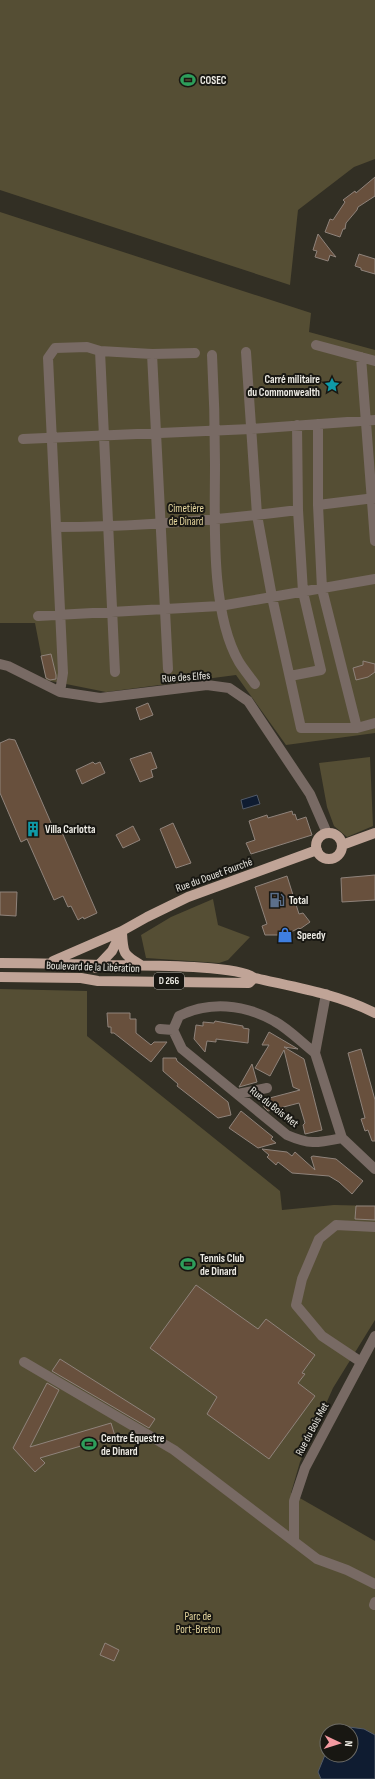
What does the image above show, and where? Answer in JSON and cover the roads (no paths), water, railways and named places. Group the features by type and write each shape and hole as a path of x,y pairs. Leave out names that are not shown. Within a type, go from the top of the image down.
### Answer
{"main road":[{"path":"327,833 338,836 342,845 339,854 331,859 322,857 317,850 317,841 323,834 327,833"},
{"path":"342,845 375,833"},
{"name":"Rue du Douet Fourché","path":"49,963 122,931 147,916 188,897 317,850"},
{"path":"81,978 99,965 112,951 122,931"},
{"path":"122,931 124,953 128,958 143,966"},
{"name":"Boulevard de la Libération","path":"0,963 188,967 221,970 250,974 254,978 326,994 353,1002 375,1013"},
{"name":"Boulevard de la Libération","path":"0,976 81,978 98,981 249,983 254,978"}],"street":[{"path":"316,345 375,361"},
{"path":"60,692 63,673 61,616 48,358 55,348 87,347 100,351 152,354 195,353"},
{"path":"100,351 115,672"},
{"path":"246,352 257,515 272,597 301,728 357,728 375,723"},
{"path":"152,354 159,523 168,669"},
{"path":"212,355 215,431 215,520 220,606 230,641 239,662 255,684"},
{"path":"361,357 370,420 375,542"},
{"path":"23,439 251,430 370,420"},
{"path":"318,424 318,505 322,589 357,728"},
{"path":"290,676 321,670 303,592 298,510 297,425"},
{"path":"318,505 373,498"},
{"path":"57,528 108,527 215,520 298,510"},
{"path":"38,616 61,616 220,606 375,579"},
{"name":"Rue des Elfes","path":"0,664 8,666 60,692 100,698 207,685 229,688 248,701 310,794 327,833"},
{"path":"326,994 316,1054 342,1138 375,1169"},
{"path":"160,1029 173,1030 178,1016 192,1009 212,1005 242,1008 274,1021 316,1054"},
{"name":"Rue du Bois Met","path":"173,1030 182,1049 287,1135 304,1142 320,1143 342,1138"},
{"name":"Rue du Bois Met","path":"238,1094 267,1088"},
{"path":"361,1362 322,1336 296,1305 302,1279 319,1239 336,1225 375,1227"},
{"name":"Rue du Bois Met","path":"294,1541 294,1501 305,1468 375,1336"},
{"path":"24,1362 174,1450 317,1559 347,1570 375,1584"}],"water":[{"path":"257,795 260,804 243,809 241,800"},
{"path":"359,1728 364,1729 375,1735 375,1779 321,1779 318,1772 322,1763 359,1763"}],"place":[{"name":"COSEC","path":"188,80"},
{"name":"Carré militaire du Commonwealth","path":"332,385"},
{"name":"Villa Carlotta","path":"33,829"},
{"name":"Total","path":"277,900"},
{"name":"Speedy","path":"285,935"},
{"name":"Tennis Club de Dinard","path":"188,1264"},
{"name":"Centre Équestre de Dinard","path":"89,1444"}],"park label":[{"name":"Cimetière de Dinard","path":"186,514"},
{"name":"Parc de Port-Breton","path":"198,1622"}]}
